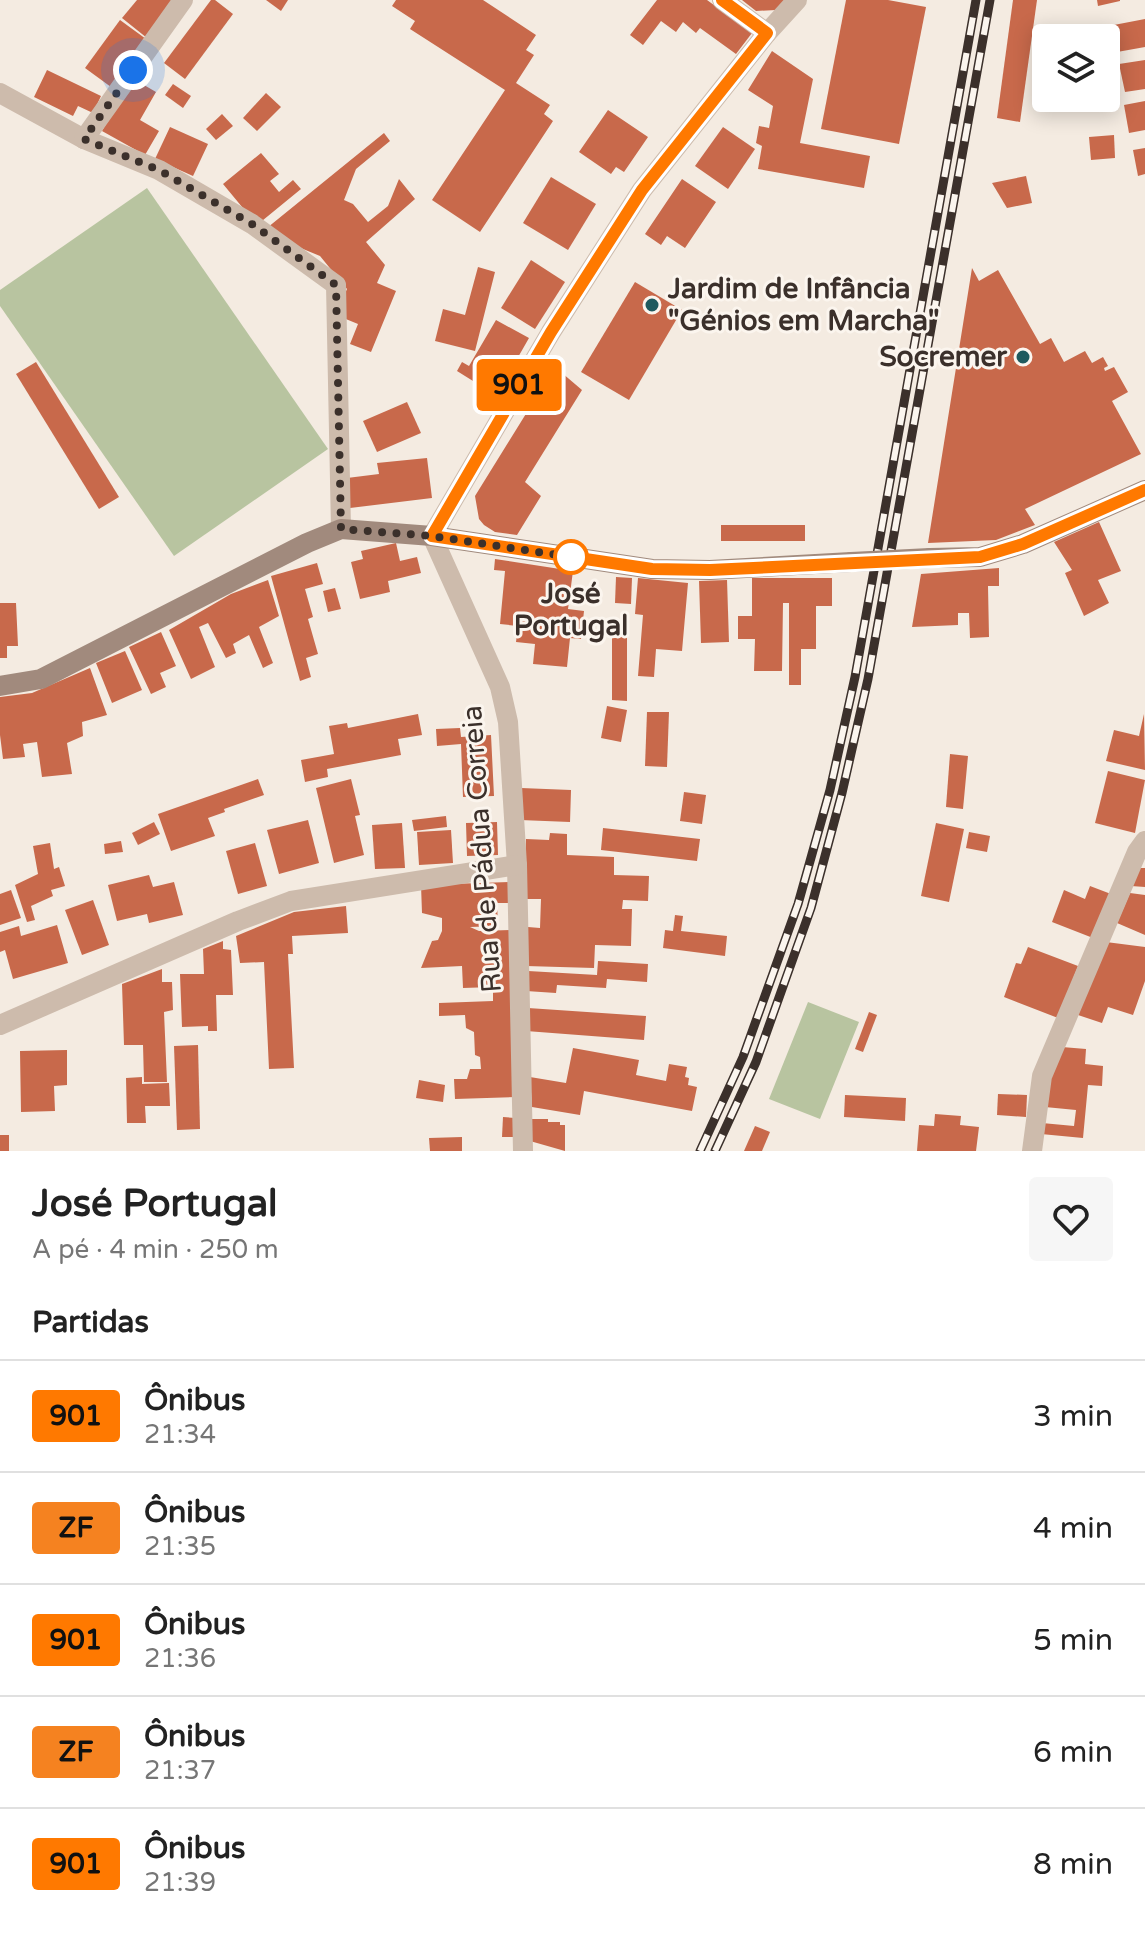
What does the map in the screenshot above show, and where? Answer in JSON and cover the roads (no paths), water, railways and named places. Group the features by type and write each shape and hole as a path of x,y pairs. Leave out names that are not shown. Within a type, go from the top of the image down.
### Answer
{"main road":[{"path":"0,686 41,679 307,543 341,529 432,536 652,569 710,570 980,557 1023,544 1145,490"}],"street":[{"path":"84,139 183,0"},
{"path":"722,0 767,33"},
{"path":"432,536 551,332 642,190 797,0"},
{"path":"0,93 84,139 172,178 252,224 336,285 341,529"},
{"name":"Rua de Pádua Correia","path":"432,536 500,687 508,722 517,865 523,1151"},
{"path":"1032,1151 1042,1076 1137,852 1145,841"},
{"path":"0,1025 291,901 517,865"}],"railway":[{"path":"700,1151 743,1057 798,904 830,790 855,677 976,0"},
{"path":"715,1151 756,1062 811,908 842,793 868,679 990,0"}],"place":[{"name":"Jardim de Infância \"Génios em Marcha\"","path":"652,305"},
{"name":"Socremer","path":"1023,357"},
{"name":"José Portugal","path":"571,557"}]}
